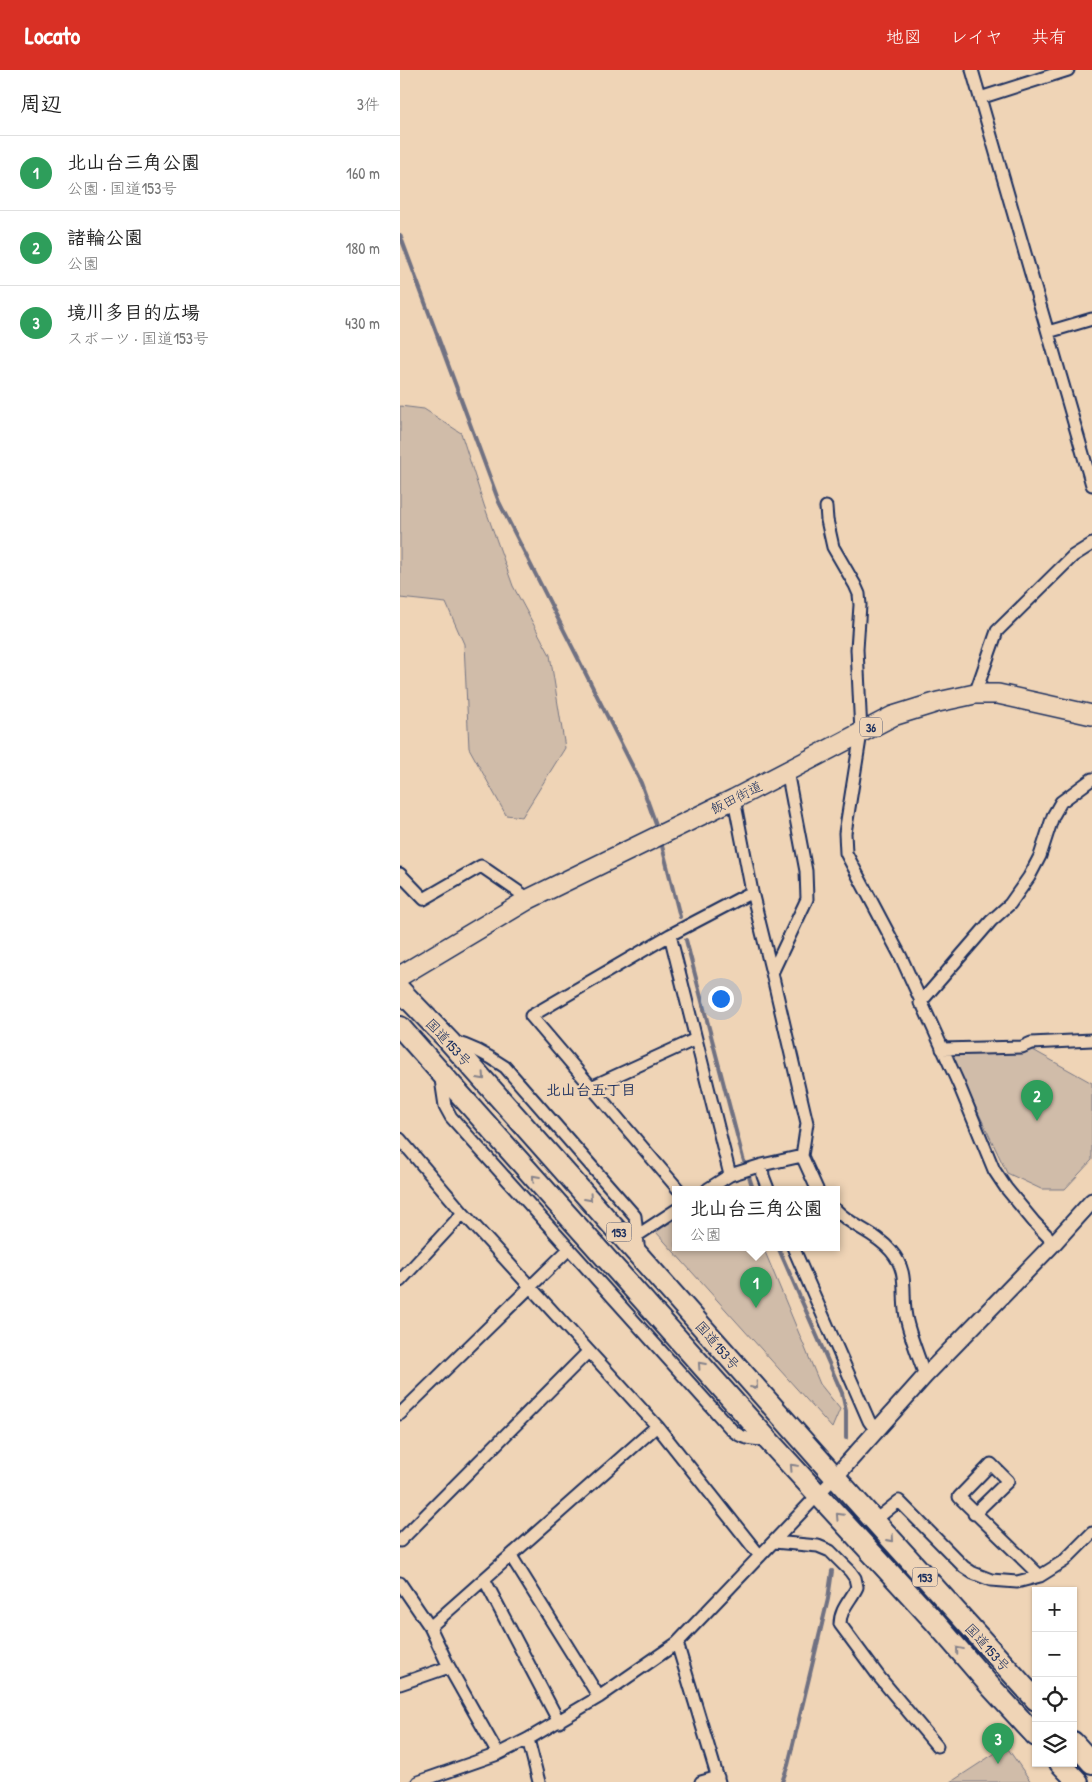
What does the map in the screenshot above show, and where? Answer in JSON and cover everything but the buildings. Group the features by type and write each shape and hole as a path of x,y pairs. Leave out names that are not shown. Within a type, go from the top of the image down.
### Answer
{"highway":[{"name":"国道153号","path":"400,990 450,1041 638,1245 835,1477 1032,1696"},
{"name":"国道153号","path":"400,1027 768,1440 935,1622 1032,1732"},
{"path":"1077,1746 1092,1763"},
{"path":"1064,1767 1078,1782"}],"main road":[{"name":"飯田街道","path":"400,976 528,900 734,799 893,716 938,702 975,694 998,694 1092,715"}],"street":[{"path":"972,70 1092,485"},
{"path":"980,98 1068,70"},
{"path":"1048,332 1092,319"},
{"path":"826,506 833,547 855,584 859,594 860,605 857,649 860,733 845,833 846,853 901,956 994,1170 1006,1188 1054,1243"},
{"path":"975,694 997,631 1073,556 1092,544"},
{"path":"772,973 807,899 806,871 787,771"},
{"path":"920,1003 991,921 1010,904 1029,877 1040,856 1061,802 1092,780"},
{"path":"734,799 752,892 807,1123 802,1156 816,1186"},
{"path":"400,874 424,899 481,866 528,900"},
{"path":"675,1186 531,1016 670,935 752,892"},
{"path":"670,935 696,1039 734,1174"},
{"path":"591,1087 696,1039"},
{"path":"942,1049 1022,1047 1031,1043 1092,1040"},
{"path":"439,1071 444,1106 451,1117 732,1430 738,1436 746,1439 768,1440"},
{"path":"401,1143 588,1352 657,1426 760,1556"},
{"path":"713,1186 734,1174 758,1166 802,1156"},
{"path":"758,1166 767,1186"},
{"path":"418,1782 498,1754 528,1739 599,1697 677,1643 877,1432 925,1376 1054,1243 1092,1201"},
{"path":"400,1280 463,1213"},
{"path":"638,1245 672,1214"},
{"path":"840,1214 870,1232 892,1251 903,1271 906,1317 925,1376"},
{"path":"400,1414 569,1249"},
{"path":"795,1251 869,1422 877,1432"},
{"path":"400,1541 588,1352"},
{"path":"430,1627 657,1426"},
{"path":"874,1520 899,1501 973,1574 1004,1582 1017,1582 1040,1576 1064,1561 1092,1533"},
{"path":"974,1514 1040,1576"},
{"path":"774,1542 818,1546 830,1551 850,1571 855,1578 857,1587 840,1616 840,1624 880,1678 937,1746"},
{"path":"511,1556 599,1697"},
{"path":"484,1579 559,1722"},
{"path":"400,1583 430,1627 449,1667 498,1754"},
{"path":"677,1643 719,1780 701,1782"},
{"path":"400,1684 449,1667"},
{"path":"528,1739 539,1782"}],"shaded area":[{"path":"400,406 424,409 461,433 513,586 550,655 565,748 522,817 506,815 469,748 464,644 446,603 400,598"},
{"path":"1033,1050 1092,1083 1092,1160 1065,1189 1041,1189 1007,1173 950,1053"},
{"path":"672,1222 672,1250 656,1232"},
{"path":"673,1251 765,1251 820,1384 840,1409 832,1428"},
{"path":"1006,1746 1031,1782 951,1782"}],"waterway":[{"path":"400,235 499,502 641,783 658,830"},
{"path":"661,842 680,917"},
{"path":"686,940 752,1186"},
{"path":"780,1251 842,1393 846,1411 846,1438"},
{"path":"782,1782 788,1765 828,1599 832,1571"}],"place":[{"name":"諸輪公園","path":"1037,1121"},
{"name":"北山台三角公園","path":"756,1308"},
{"name":"境川多目的広場","path":"998,1764"}],"district":[{"name":"北山台五丁目","path":"591,1089"}]}
